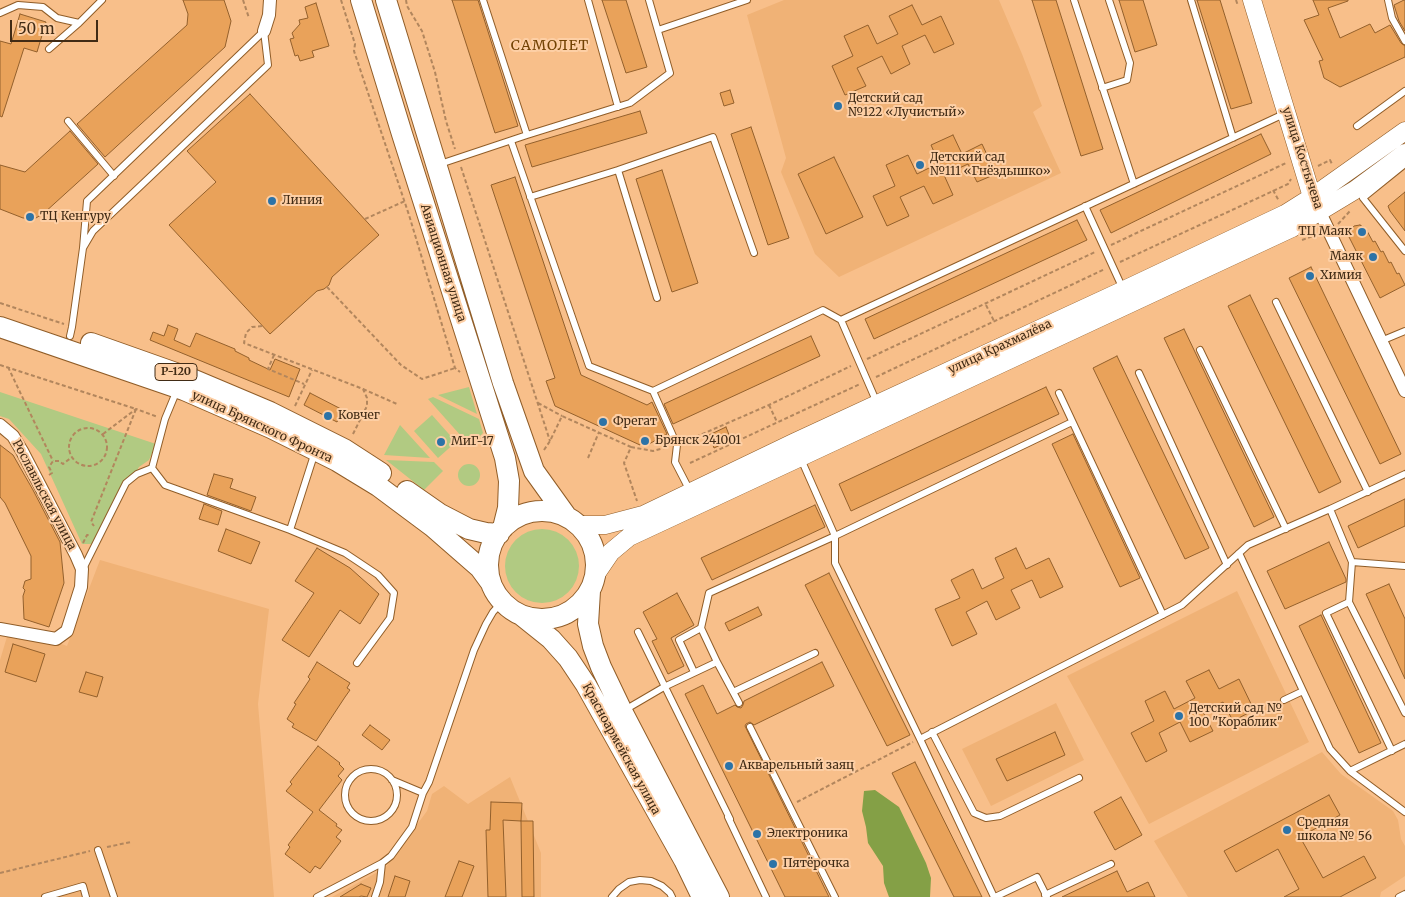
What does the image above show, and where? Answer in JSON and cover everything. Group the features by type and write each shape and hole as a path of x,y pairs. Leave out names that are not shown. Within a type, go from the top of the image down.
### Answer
{"main road":[{"name":"Авиационная улица","path":"361,0 505,458 509,481 508,508 501,531"},
{"name":"Авиационная улица","path":"386,0 500,374 534,471 572,521"},
{"name":"улица Костычева","path":"1245,5 1288,113 1316,204"},
{"name":"улица Крахмалёва","path":"572,521 606,525 643,515 691,492 798,450 1292,228 1316,204 1405,131"},
{"name":"улица Крахмалёва","path":"593,583 611,552 629,537 798,450 878,404 1285,214 1355,190 1405,153"},
{"name":"улица Брянского Фронта","path":"0,314 187,376 270,412 434,527 480,568 491,583"},
{"name":"улица Брянского Фронта","path":"0,327 69,337 178,388 271,428 318,444 348,443 440,514 469,529 486,533 501,531"},
{"path":"533,512 550,512 572,521 589,539 596,556 593,583 580,604 567,613 552,618 537,619 521,615 508,607 502,602 491,583 488,571 492,545 501,531 517,518 533,512"},
{"name":"Красноармейская улица","path":"593,583 588,624 593,646 601,667 719,897"},
{"name":"Красноармейская улица","path":"521,615 551,639 568,658 586,685 702,897"}],"street":[{"path":"264,31 269,15 270,0"},
{"name":"улица Костычева","path":"1316,204 1405,392"},
{"name":"Рославльская улица","path":"0,425 13,436 82,569"},
{"path":"0,629 56,639 67,631 81,587 82,569"}],"lane":[{"path":"49,49 102,0"},
{"path":"483,0 527,135"},
{"path":"588,0 618,107"},
{"path":"436,165 630,103 670,73 649,0"},
{"path":"658,30 747,0"},
{"path":"1074,0 1134,184"},
{"path":"1102,88 1127,80 1130,63 1109,0"},
{"path":"1191,0 1233,138"},
{"path":"1388,0 1392,18 1405,41"},
{"path":"0,13 18,5 43,7 57,18 79,23"},
{"path":"69,337 83,248 87,201 264,31"},
{"path":"83,248 93,230 268,65 264,31"},
{"path":"1357,126 1405,91"},
{"path":"841,320 1288,113"},
{"path":"68,121 114,176"},
{"path":"530,197 618,170 714,137 754,253"},
{"path":"511,141 589,366 653,391 677,445 676,462 691,492"},
{"path":"1405,164 1363,198 1405,252"},
{"path":"618,170 657,298"},
{"path":"1085,206 1124,290"},
{"path":"1276,302 1368,492"},
{"path":"653,391 823,310 841,320 878,404"},
{"path":"1380,341 1405,330"},
{"path":"1200,350 1286,529"},
{"path":"1139,373 1227,564"},
{"path":"152,468 165,419 178,388"},
{"path":"1059,393 1163,614"},
{"path":"739,703 701,628 709,593 835,536 1072,422"},
{"path":"290,530 318,444"},
{"path":"798,450 835,536 835,563 994,897 1037,877 1046,896 1111,864"},
{"path":"152,468 165,485 290,530 345,553 378,575 394,593 390,618 357,662"},
{"path":"82,569 126,483 137,474 152,468"},
{"path":"920,739 1182,605 1248,545 1405,474"},
{"path":"1330,509 1352,562 1349,602 1405,713"},
{"path":"1239,553 1330,749 1350,771 1405,812"},
{"path":"1352,562 1405,566"},
{"path":"317,897 382,863 390,856 412,827 474,650 493,612 502,602"},
{"path":"1349,602 1326,613 1392,751"},
{"path":"694,672 679,640 701,628"},
{"path":"638,632 766,897"},
{"path":"733,692 815,653"},
{"path":"622,711 664,686 717,662"},
{"path":"1284,700 1303,691"},
{"path":"750,727 835,897"},
{"path":"932,732 974,813 986,818 1000,816 1079,778"},
{"path":"1350,771 1405,744"},
{"path":"392,780 396,788 397,797 390,813 383,818 371,820 358,818 347,806 345,798 349,782 354,775 369,769 378,770 392,780 423,793"},
{"path":"98,850 114,897"},
{"path":"375,897 380,882 382,863"},
{"path":"612,897 629,882 640,880 652,881 662,886 672,897"},
{"path":"45,897 83,886 86,897"},
{"path":"1399,897 1405,894"}],"path":[{"path":"243,0 249,18"},
{"path":"341,0 355,44 354,51 404,201 456,368 460,373"},
{"path":"406,0 407,6 422,31 435,72 446,121 550,441"},
{"path":"1236,0 1245,5"},
{"path":"537,403 631,447 653,451 677,445 769,405 1289,162"},
{"path":"690,463 1288,184 1292,176"},
{"path":"364,219 404,201"},
{"path":"327,287 401,365 422,379 456,368"},
{"path":"0,303 69,337"},
{"path":"985,304 994,320"},
{"path":"262,326 252,327 246,333 244,343 397,404"},
{"path":"274,355 268,369 304,384"},
{"path":"0,365 165,419"},
{"path":"8,367 53,461"},
{"path":"294,408 312,370"},
{"path":"348,443 366,406 368,398 363,389"},
{"path":"769,405 777,422"},
{"path":"102,434 136,409"},
{"path":"95,529 91,522 136,409"},
{"path":"543,452 562,416"},
{"path":"89,427 95,428 102,434 108,449 102,461 90,466 84,466 72,457 69,441 76,431 89,427"},
{"path":"588,458 598,432"},
{"path":"631,447 624,463 643,515"},
{"path":"53,461 59,461 63,464 72,457"},
{"path":"38,481 52,473 49,466 53,461"},
{"path":"77,557 87,536 94,534"},
{"path":"790,806 920,739"},
{"path":"0,873 131,842"}],"shaded area":[{"path":"784,0 999,0 1042,106 1033,112 1061,173 839,277 815,254 781,172 786,158 747,15"},
{"path":"100,560 269,609 258,704 274,897 0,897 0,660 9,630 51,640 67,646"},
{"path":"1237,591 1309,742 1149,824 1067,676"},
{"path":"1056,703 1084,760 991,806 962,749"},
{"name":"Средняя школа № 56","path":"1322,752 1341,774 1393,811 1398,820 1401,839 1405,846 1405,876 1381,892 1380,897 1188,897 1154,841"},
{"path":"510,777 541,853 541,897 332,897 385,868 427,811 432,794 444,786 468,804"}],"green space":[{"path":"469,387 477,414 438,395"},
{"path":"0,392 156,444 149,460 139,467 95,544 82,544 41,454 9,419 0,416"},
{"path":"433,397 479,419 483,433 470,446 428,399"},
{"path":"432,415 456,442 438,458 414,431"},
{"path":"400,425 430,458 384,455"},
{"path":"386,460 434,462 443,471 424,490"},
{"path":"469,464 477,467 480,475 477,483 469,486 461,483 458,475 461,467"},
{"path":"542,529 563,535 573,545 579,566 573,587 563,597 542,603 521,597 511,587 505,566 511,545 521,535"},
{"path":"875,790 899,807 926,863 931,878 930,897 889,897 884,883 883,866 868,843 862,811 864,791"}],"building":[{"path":"183,0 224,0 231,21 225,47 105,157 77,124 187,25 188,14"},
{"path":"452,0 478,0 518,126 495,133"},
{"path":"602,0 626,0 647,67 626,73"},
{"path":"1032,0 1056,0 1103,149 1081,156"},
{"path":"1119,0 1143,0 1157,45 1135,52"},
{"path":"1197,0 1220,0 1252,103 1231,109"},
{"path":"1313,0 1348,0 1328,8 1340,38 1370,24 1375,33 1390,25 1401,43 1405,46 1405,57 1340,87 1324,78 1319,61 1323,60 1304,20 1319,15"},
{"path":"1404,0 1405,31 1399,21 1394,5"},
{"path":"316,3 329,46 312,51 314,57 300,61 298,55 295,56 290,39 294,38 292,33 300,24 299,20 308,18 305,7"},
{"path":"912,5 922,25 941,16 954,44 934,53 925,35 902,46 910,64 891,74 882,56 857,68 866,86 845,95 832,66 853,56 844,36 868,25 877,44 898,34 889,16"},
{"path":"20,14 46,22 37,52 24,48 2,117 0,116 0,41 11,44"},
{"path":"730,90 734,103 724,106 720,93"},
{"name":"Линия","path":"250,94 379,235 332,277 329,285 317,291 270,334 169,225 216,182 187,151"},
{"path":"640,111 647,133 532,167 525,145"},
{"path":"751,127 789,238 768,245 731,134"},
{"path":"70,131 98,164 36,218 23,218 0,209 0,165 25,172"},
{"path":"1261,134 1271,154 1111,233 1100,210"},
{"path":"953,135 962,154 982,144 996,174 977,182 968,164 944,175 953,195 933,204 924,186 900,197 909,216 887,226 873,196 895,186 886,165 908,155 917,174 939,163 931,145"},
{"path":"834,157 863,217 826,234 798,174"},
{"path":"662,170 698,283 672,292 636,179"},
{"path":"515,177 581,375 647,405 652,402 667,434 649,444 642,440 640,445 555,406 546,381 555,378 491,185"},
{"path":"1405,192 1405,231 1388,206"},
{"path":"1077,220 1087,240 874,339 865,319"},
{"name":"Маяк","path":"1360,225 1366,229 1381,252 1383,251 1405,285 1380,298 1349,237 1350,231 1354,226"},
{"path":"1311,267 1401,454 1380,464 1289,278"},
{"path":"1250,295 1341,482 1319,493 1228,306"},
{"path":"168,325 178,329 174,340 190,347 196,333 235,349 235,351 249,358 249,360 270,370 275,359 300,369 289,397 150,340 153,332 164,336"},
{"path":"1184,329 1274,517 1254,527 1164,338"},
{"path":"811,336 820,356 673,424 664,404"},
{"path":"1117,356 1209,548 1185,559 1093,368"},
{"path":"1046,387 1059,414 851,511 839,484"},
{"path":"310,393 343,410 337,422 304,405"},
{"path":"726,427 731,440 714,448 709,435"},
{"path":"1073,434 1140,578 1120,587 1052,444"},
{"path":"0,445 13,455 60,542 64,583 49,627 24,619 23,596 25,590 23,588 25,581 31,579 31,556 5,503 0,497"},
{"path":"214,474 233,479 230,488 256,497 251,511 207,495"},
{"path":"1405,499 1405,526 1358,548 1348,526"},
{"path":"204,504 222,511 218,525 199,519"},
{"path":"815,505 825,527 712,580 701,558"},
{"path":"226,529 260,542 251,564 218,551"},
{"path":"1329,542 1346,582 1285,609 1267,571"},
{"path":"317,548 350,568 379,594 360,624 340,610 309,657 282,640 314,593 295,581"},
{"path":"1016,548 1026,569 1049,558 1063,587 1040,598 1032,580 1011,590 1020,608 996,620 987,601 966,612 977,634 952,646 935,609 960,598 951,580 973,569 982,589 1004,578 995,558"},
{"path":"829,573 910,735 887,746 805,585"},
{"path":"1389,584 1405,619 1405,679 1366,594"},
{"path":"677,593 694,625 671,638 684,666 668,674 652,641 657,639 643,612"},
{"path":"758,607 762,615 729,631 725,623"},
{"path":"1321,615 1381,743 1359,753 1299,626"},
{"path":"13,644 45,654 36,682 5,672"},
{"path":"317,662 350,683 347,688 350,690 316,741 292,727 294,724 287,719 296,704 294,703 310,679 308,677"},
{"path":"822,662 834,686 754,725 750,722 745,726 829,897 785,897 685,694 703,685 717,714 735,705 741,708 744,701"},
{"name":"Детский сад № 100 \"Кораблик\"","path":"1209,670 1219,689 1239,679 1254,710 1233,721 1223,702 1203,712 1213,731 1190,742 1180,722 1159,733 1167,751 1146,762 1131,733 1154,721 1145,701 1165,691 1174,709 1195,698 1186,681"},
{"path":"86,672 103,677 97,697 79,692"},
{"path":"370,725 390,740 382,750 362,735"},
{"path":"1055,732 1065,755 1007,781 996,759"},
{"path":"318,746 340,763 344,769 338,776 342,780 319,810 342,830 336,837 341,841 320,869 315,866 310,873 285,854 290,847 288,845 313,812 286,791 292,784 290,782"},
{"path":"915,762 982,897 954,897 892,773"},
{"path":"1329,795 1340,815 1300,837 1323,878 1364,856 1376,878 1340,897 1284,897 1299,889 1278,849 1236,872 1224,851"},
{"path":"1121,797 1142,835 1115,850 1094,812"},
{"path":"491,802 522,803 521,821 503,820 506,897 488,897 486,830 490,830"},
{"path":"521,821 533,821 534,897 522,897"},
{"path":"459,861 474,866 462,897 445,897"},
{"path":"1117,871 1127,892 1148,882 1155,897 1062,897"},
{"path":"395,876 410,881 405,897 388,897"},
{"path":"361,884 371,888 367,897 340,897"}],"place":[{"name":"Детский сад №122 «Лучистый»","path":"838,106"},
{"name":"Детский сад №111 «Гнёздышко»","path":"920,165"},
{"name":"Линия","path":"272,201"},
{"name":"ТЦ Кенгуру","path":"30,217"},
{"name":"ТЦ Маяк","path":"1362,232"},
{"name":"Маяк","path":"1373,257"},
{"name":"Химия","path":"1310,276"},
{"name":"Ковчег","path":"328,416"},
{"name":"Фрегат","path":"603,422"},
{"name":"Брянск 241001","path":"645,441"},
{"name":"МиГ-17","path":"441,442"},
{"name":"Детский сад № 100 \"Кораблик\"","path":"1179,716"},
{"name":"Акварельный заяц","path":"729,766"},
{"name":"Средняя школа № 56","path":"1287,830"},
{"name":"Электроника","path":"757,834"},
{"name":"Пятёрочка","path":"773,864"}],"district":[{"name":"САМОЛЕТ","path":"550,46"}]}
